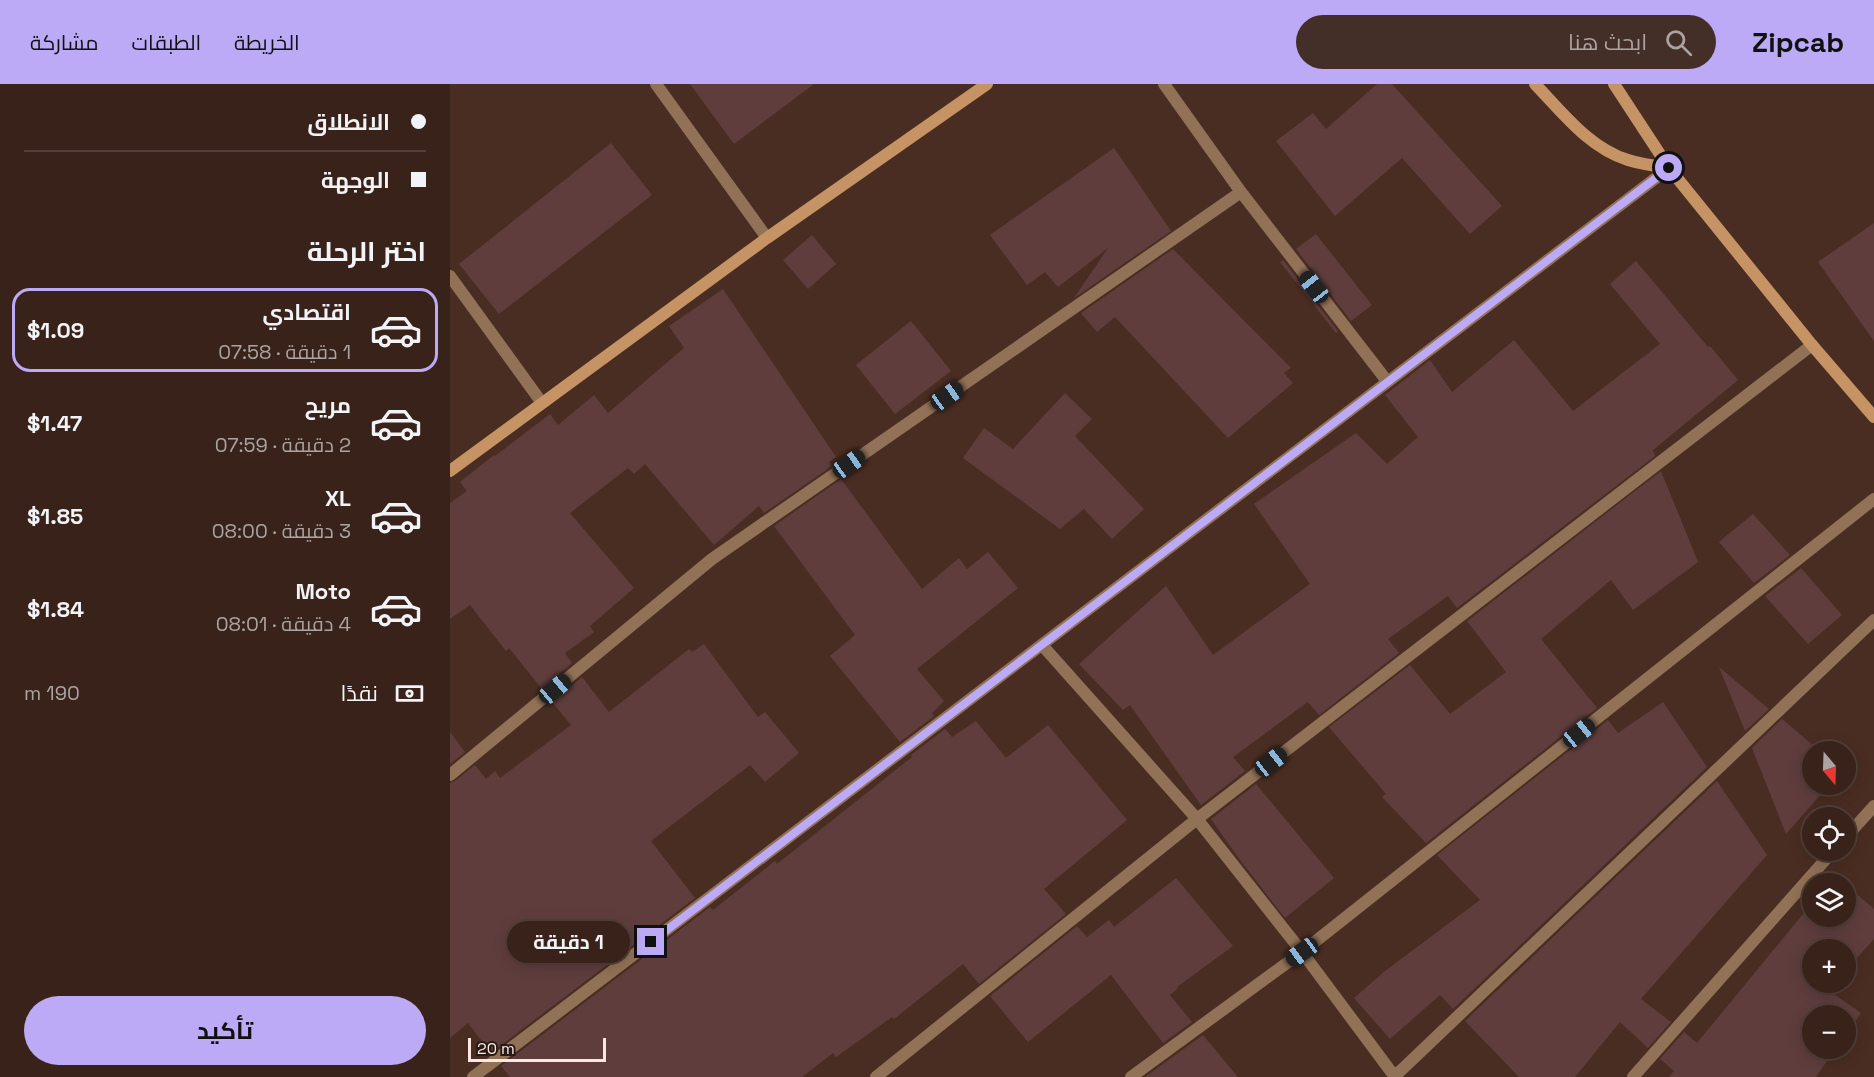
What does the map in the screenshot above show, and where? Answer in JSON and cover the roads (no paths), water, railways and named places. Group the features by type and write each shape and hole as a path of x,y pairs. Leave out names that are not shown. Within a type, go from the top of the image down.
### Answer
{"main road":[{"path":"450,471 767,238 987,84"},
{"path":"1535,84 1582,133 1603,148 1627,160 1669,168"},
{"path":"1614,84 1669,168 1812,345 1874,417"}],"street":[{"path":"656,84 767,238"},
{"path":"1164,84 1241,192 1387,381"},
{"path":"482,1075 1387,381 1669,168"},
{"path":"450,775 712,559 1241,192"},
{"path":"450,276 542,403"},
{"path":"876,1077 1197,819 1812,345"},
{"path":"1131,1077 1302,952 1874,499"},
{"path":"1042,645 1197,819 1302,952 1395,1077 1874,620"},
{"path":"1856,826 1874,806"},
{"path":"1633,1077 1824,861"}]}
